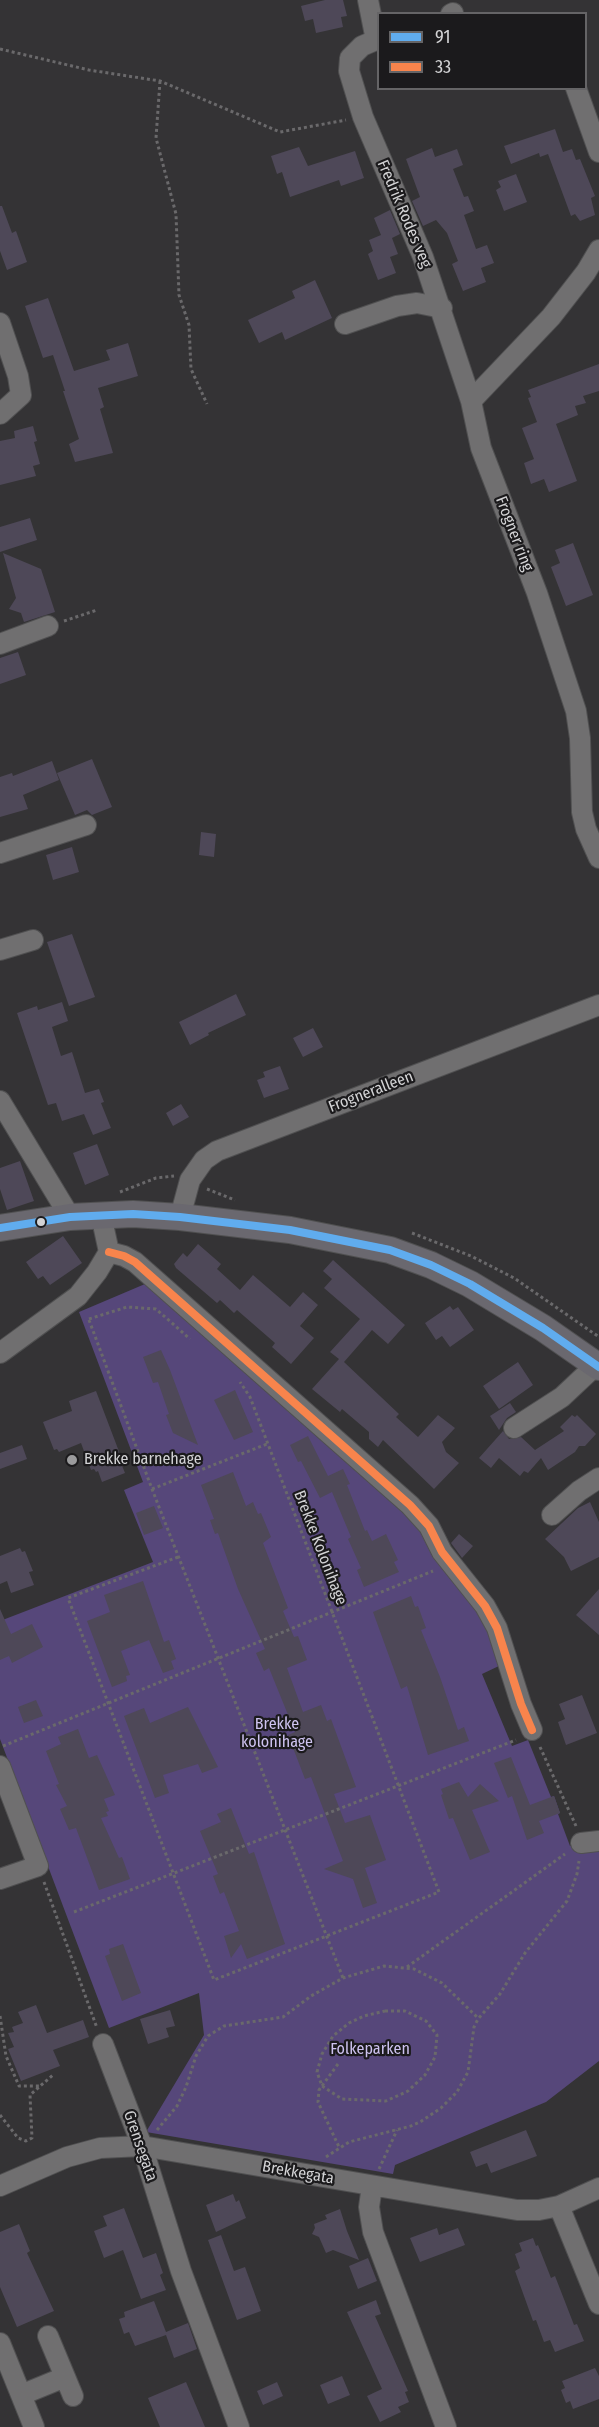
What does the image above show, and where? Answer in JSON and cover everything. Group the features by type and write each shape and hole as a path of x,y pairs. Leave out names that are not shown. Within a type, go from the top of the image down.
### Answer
{"main road":[{"path":"0,1228 70,1217 106,1204 180,1217 337,1238 390,1250 431,1265 507,1305 598,1366"}],"street":[{"name":"Fredrik Rodes veg","path":"368,0 377,40 362,46 350,58 350,71 363,117 423,257 442,308 471,401"},
{"path":"577,90 599,152"},
{"path":"471,401 551,317 586,272 599,250"},
{"path":"345,324 397,306 417,303 442,308"},
{"path":"0,324 18,376 21,395 0,414"},
{"name":"Frogner ring","path":"471,401 481,448 537,593 576,711 582,812 592,825 599,858"},
{"path":"0,644 48,626"},
{"path":"0,853 86,825"},
{"path":"0,950 33,940"},
{"name":"Frogneralleen","path":"180,1217 190,1180 204,1160 217,1151 599,1005"},
{"path":"0,1101 70,1217"},
{"path":"0,1353 78,1296 109,1252 106,1204"},
{"path":"109,1252 135,1262 410,1505 429,1526 451,1564 485,1606 497,1628 521,1704 532,1730"},
{"path":"514,1428 562,1397 598,1366"},
{"path":"552,1515 579,1491 599,1478"},
{"path":"0,1766 38,1866 0,1880"},
{"name":"Grensegata","path":"103,2044 142,2146 181,2271 239,2427"},
{"name":"Brekkegata","path":"0,2186 67,2157 100,2148 142,2146 517,2210 539,2210 559,2206 599,2188"},
{"path":"372,2186 369,2206 373,2232 446,2427"},
{"path":"559,2206 599,2304"},
{"path":"48,2336 73,2396"},
{"path":"0,2343 34,2427"},
{"path":"21,2394 65,2377"}],"path":[{"path":"0,49 89,70 160,81 280,132 363,117"},
{"path":"160,81 156,138 176,214 179,296 189,325 191,369 207,404"},
{"path":"48,626 98,610"},
{"path":"106,1204 121,1191 165,1176 190,1180"},
{"path":"197,1345 156,1309 127,1307 89,1319 178,1557 343,1978"},
{"name":"Brekke Kolonihage","path":"239,1380 250,1398 439,1892 327,1936"},
{"path":"152,1489 267,1444"},
{"path":"178,1557 68,1598 214,1980 327,1936"},
{"path":"0,1748 451,1564"},
{"path":"74,1912 510,1743 532,1730 569,1809 590,1842"},
{"path":"407,1967 590,1842"},
{"path":"313,2176 321,2161 339,2147 355,2140 411,2126 441,2108 456,2092 468,2072 474,2028 478,2019 500,1994 525,1953 567,1901 590,1842"},
{"path":"38,1866 103,2044"},
{"path":"142,2146 177,2106 196,2056 208,2036 225,2026 276,2020 283,2017 311,1996 343,1978 384,1966 407,1967 428,1974 442,1983 478,2019"},
{"path":"385,2011 405,2011 426,2021 437,2035 435,2057 425,2074 408,2091 386,2101 342,2099 321,2086 317,2072 322,2054 333,2036 364,2016 385,2011"},
{"path":"0,2016 6,2056 19,2086 39,2086"},
{"path":"338,2064 321,2086 318,2102 339,2147"},
{"path":"0,2115 18,2138 26,2140 32,2138 30,2095 54,2074"},
{"path":"372,2186 397,2130"}],"green space":[{"name":"Brekke kolonihage","path":"145,1284 419,1527 477,1607 488,1630 501,1665 482,1674 512,1746 528,1740 551,1797 554,1796 570,1846 599,1835 599,2061 546,2102 395,2165 393,2174 146,2132 204,2035 199,1993 109,2028 0,1739 0,1621 153,1562 124,1490 143,1482 79,1312"}],"building":[{"path":"325,0 343,0 347,16 341,17 343,27 316,33 313,19 305,21 301,6"},
{"path":"555,129 563,152 572,149 576,160 580,159 595,196 591,198 595,215 580,221 575,214 571,216 548,154 540,157 539,153 511,164 504,146"},
{"path":"299,147 308,166 355,151 364,178 341,186 339,180 290,197 282,172 277,174 271,156"},
{"path":"432,148 435,157 457,149 463,165 453,169 464,197 468,196 474,211 464,215 476,249 487,245 494,263 481,268 486,282 463,291 452,264 458,261 447,233 436,220 423,226 412,201 420,197 406,159"},
{"path":"516,174 527,202 504,211 496,190 501,187 498,181"},
{"path":"0,206 2,206 12,233 16,231 27,262 7,270 0,251"},
{"path":"390,210 400,234 392,238 398,254 390,257 396,273 378,280 368,254 373,251 369,240 381,235 374,218"},
{"path":"315,280 332,318 285,340 282,332 259,343 248,320 295,298 292,291"},
{"path":"48,298 74,371 110,360 106,350 128,343 138,376 98,388 104,407 100,409 113,453 75,462 69,444 79,439 63,391 65,391 53,355 43,358 25,306"},
{"path":"599,364 599,391 583,396 586,403 575,406 578,415 556,424 577,481 549,492 544,479 531,484 524,463 534,459 522,428 537,422 528,398 531,397 528,390"},
{"path":"33,426 37,441 34,442 40,464 33,466 36,476 0,485 0,441 15,438 14,431"},
{"path":"30,518 37,540 0,552 0,527"},
{"path":"573,543 593,595 566,606 551,567 560,563 555,550"},
{"path":"3,553 41,569 55,612 24,622 21,613 9,609 16,598"},
{"path":"18,652 26,675 0,684 0,658"},
{"path":"92,759 112,807 92,815 87,810 75,815 57,773"},
{"path":"52,761 59,780 23,795 28,809 0,817 0,777 12,773 13,776"},
{"path":"201,832 216,834 214,857 199,855"},
{"path":"72,847 79,872 53,880 46,855"},
{"path":"72,934 95,997 69,1006 47,942"},
{"path":"236,994 246,1015 208,1033 209,1035 190,1045 179,1022"},
{"path":"62,1002 68,1021 52,1027 61,1056 72,1052 85,1093 99,1089 104,1102 101,1103 111,1128 93,1135 84,1114 62,1121 56,1103 48,1105 17,1013 37,1006 38,1010"},
{"path":"313,1028 323,1047 303,1057 293,1038"},
{"path":"280,1066 289,1089 264,1098 257,1080 265,1077 263,1072"},
{"path":"181,1104 189,1117 173,1126 166,1113"},
{"path":"97,1144 109,1175 85,1185 73,1153"},
{"path":"20,1161 34,1201 7,1210 0,1189 0,1168"},
{"path":"63,1236 82,1263 50,1285 43,1276 38,1279 26,1262"},
{"path":"198,1244 221,1264 217,1269 240,1290 253,1275 290,1307 303,1292 318,1305 300,1326 314,1338 291,1364 272,1347 275,1343 237,1310 234,1313 220,1300 217,1303 176,1268 174,1264 183,1253 187,1257"},
{"path":"333,1260 405,1325 388,1344 372,1330 344,1362 399,1414 396,1417 418,1437 438,1415 455,1428 442,1442 446,1452 459,1463 434,1489 383,1440 378,1447 369,1439 369,1432 342,1409 340,1412 312,1389 339,1359 330,1352 360,1319 324,1288 332,1279 323,1271"},
{"path":"450,1306 453,1310 458,1307 474,1330 450,1347 442,1336 436,1340 425,1323"},
{"path":"161,1350 198,1445 173,1433 158,1382 153,1383 143,1357"},
{"path":"518,1362 533,1385 499,1409 483,1386"},
{"path":"235,1390 253,1432 234,1440 214,1400"},
{"path":"96,1391 125,1473 102,1482 98,1471 91,1470 81,1443 59,1452 57,1449 54,1450 43,1422 72,1411 69,1401"},
{"path":"510,1403 516,1412 507,1418 499,1430 490,1416"},
{"path":"572,1415 575,1417 577,1415 596,1434 585,1446 579,1446 575,1452 548,1470 541,1458 528,1473 524,1471 520,1476 499,1458 491,1468 479,1458 503,1431 509,1439 521,1437 535,1450 564,1431 560,1427"},
{"path":"308,1436 328,1476 343,1469 365,1531 367,1530 372,1541 386,1534 398,1560 394,1562 399,1572 364,1587 357,1570 361,1568 348,1539 351,1537 332,1492 320,1498 290,1445"},
{"path":"22,1445 27,1459 0,1469 0,1453"},
{"path":"233,1472 246,1506 253,1502 258,1514 261,1513 271,1537 263,1543 288,1608 283,1611 294,1637 298,1636 307,1660 287,1668 303,1712 321,1705 327,1721 331,1719 356,1787 334,1794 345,1823 370,1815 386,1860 365,1868 377,1903 363,1908 353,1879 324,1869 343,1861 311,1777 305,1779 288,1735 295,1732 269,1668 264,1671 256,1653 265,1649 238,1589 218,1533 215,1534 210,1520 214,1519 201,1485"},
{"path":"590,1502 599,1522 599,1557 571,1571 564,1557 545,1539 578,1508"},
{"path":"154,1506 163,1528 144,1535 136,1513"},
{"path":"459,1534 473,1546 462,1558 451,1543"},
{"path":"20,1548 22,1552 25,1551 33,1571 29,1572 34,1585 11,1593 7,1581 0,1584 0,1556"},
{"path":"143,1581 164,1642 169,1640 176,1659 171,1661 174,1669 163,1673 149,1640 121,1651 130,1675 126,1676 127,1681 112,1687 87,1621 110,1612 104,1595"},
{"path":"599,1589 599,1635 576,1615"},
{"path":"411,1596 415,1607 418,1606 426,1628 421,1630 458,1730 464,1727 469,1741 428,1755 407,1686 401,1689 373,1612"},
{"path":"0,1609 11,1634 32,1624 43,1647 12,1663 9,1656 0,1660"},
{"path":"582,1695 597,1733 566,1745 558,1722 565,1719 559,1704"},
{"path":"36,1700 43,1716 24,1723 18,1707"},
{"path":"188,1707 218,1767 202,1773 198,1764 163,1775 169,1793 155,1798 124,1716 144,1708 150,1723"},
{"path":"78,1729 89,1758 97,1755 115,1795 104,1799 109,1811 106,1812 108,1816 101,1818 119,1858 122,1857 130,1879 99,1890 76,1828 69,1830 60,1809 67,1806 56,1785 59,1784 46,1751 61,1744 58,1737"},
{"path":"511,1757 530,1805 554,1796 560,1813 539,1821 544,1833 527,1840 512,1796 508,1798 494,1763"},
{"path":"459,1782 468,1797 480,1784 499,1801 472,1810 490,1852 470,1860 453,1818 449,1819 441,1795 443,1794 441,1789"},
{"path":"231,1808 249,1854 254,1852 285,1944 247,1959 241,1944 231,1958 224,1936 239,1931 224,1892 220,1894 213,1876 218,1874 200,1831 221,1822 217,1814"},
{"path":"123,1944 141,1993 122,2001 105,1956 110,1954 109,1949"},
{"path":"36,2005 47,2033 83,2020 89,2037 53,2050 60,2066 21,2081 8,2049 14,2047 8,2033 14,2032 12,2027 23,2023 18,2012"},
{"path":"170,2010 175,2026 166,2028 169,2037 148,2044 140,2019"},
{"path":"526,2130 537,2156 491,2173 487,2163 476,2167 470,2152"},
{"path":"233,2194 236,2202 239,2200 246,2218 216,2232 206,2205"},
{"path":"124,2208 143,2258 156,2253 163,2273 160,2275 166,2290 141,2299 123,2250 104,2258 94,2231 107,2226 103,2216"},
{"path":"340,2209 359,2260 333,2250 326,2253 319,2237 312,2234 314,2224 327,2219 325,2215"},
{"path":"19,2224 30,2251 27,2253 54,2311 17,2327 0,2287 0,2232"},
{"path":"437,2228 439,2235 458,2228 465,2245 420,2262 410,2238"},
{"path":"221,2235 234,2271 245,2267 261,2311 237,2320 208,2240"},
{"path":"533,2238 551,2278 555,2276 574,2325 577,2324 584,2341 555,2352 550,2340 544,2342 536,2320 533,2321 515,2271 520,2268 515,2254 522,2251 519,2243"},
{"path":"368,2258 377,2281 358,2289 349,2266"},
{"path":"376,2300 381,2314 375,2316 408,2391 405,2392 409,2402 398,2407 401,2412 380,2422 367,2396 382,2389 347,2312"},
{"path":"154,2301 166,2332 188,2323 197,2349 174,2358 166,2335 135,2346 129,2332 124,2334 119,2319 125,2317 124,2312"},
{"path":"595,2368 599,2376 599,2399 573,2409 570,2401 566,2403 561,2390 565,2388 562,2381"},
{"path":"342,2376 350,2395 328,2404 320,2385"},
{"path":"186,2382 205,2427 160,2427 148,2398"},
{"path":"277,2382 283,2396 263,2405 257,2391"}],"transit line":[{"name":"91","path":"0,1228 70,1217 133,1214 290,1230 390,1250 431,1265 470,1284 543,1328 599,1367"},
{"name":"33","path":"109,1252 135,1262 410,1505 429,1526 442,1552 485,1606 497,1628 521,1704 532,1730"}],"place":[{"name":"Brekke barnehage","path":"72,1460"}],"park label":[{"name":"Folkeparken","path":"370,2050"}]}
